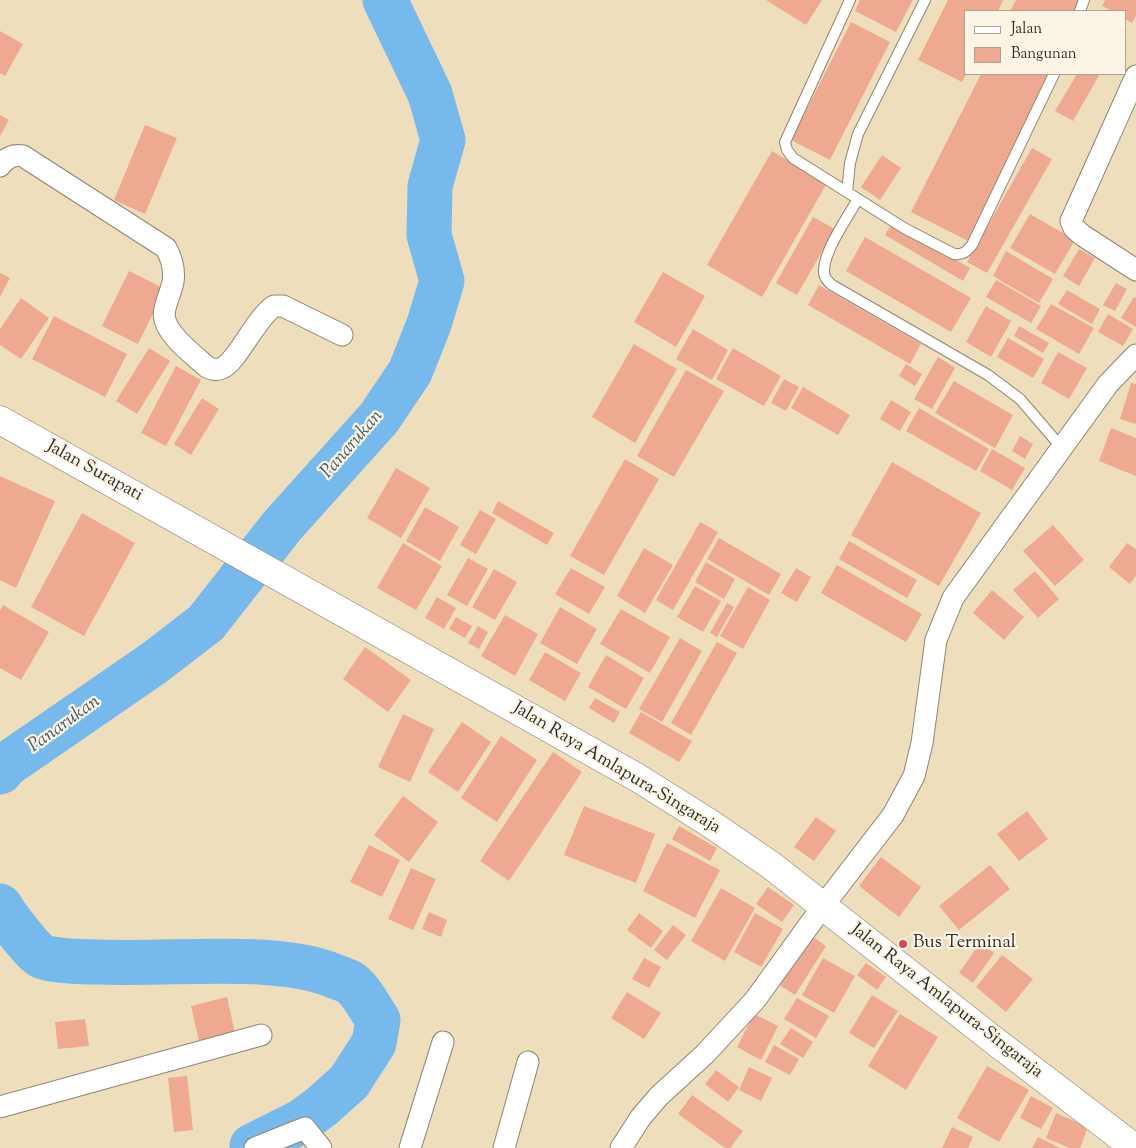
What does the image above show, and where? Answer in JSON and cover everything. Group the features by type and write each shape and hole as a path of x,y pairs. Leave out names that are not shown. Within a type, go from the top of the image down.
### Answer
{"highway":[{"name":"Jalan Surapati","path":"0,420 188,524"},
{"name":"Jalan Raya Amlapura-Singaraja","path":"188,524 638,778 719,829 772,866 996,1042 1135,1148"}],"street":[{"path":"1136,76 1074,210 1071,221 1074,228 1082,236 1136,270"},
{"path":"0,166 9,157 16,155 24,156 166,248 174,268 173,282 164,308 164,315 174,337 207,367 213,370 222,368 229,363 262,317 274,306 283,306 342,334"},
{"path":"621,1148 641,1117 659,1096 718,1040 755,1000 892,815 914,776 922,743 936,640 953,598 1108,384 1128,375 1136,354"},
{"path":"0,1107 261,1035"},
{"path":"410,1148 443,1042"},
{"path":"504,1148 528,1062"},
{"path":"255,1148 305,1128 321,1148"}],"lane":[{"path":"850,0 784,142 787,150 793,158 846,192 904,228 954,254 961,255 966,253 972,245 1054,75"},
{"path":"846,192 850,163 858,134 925,0"},
{"path":"858,199 828,254 824,270 825,278 832,285 988,375 1020,399 1062,448"}],"building":[{"path":"766,0 822,0 806,25"},
{"path":"860,0 913,0 896,32 855,11"},
{"path":"948,0 1003,0 998,10 964,10 966,75 962,82 918,60"},
{"path":"1016,0 1080,0 1075,10 1011,10"},
{"path":"1105,0 1136,0 1136,16 1132,23 1126,20 1126,10 1110,10 1102,6"},
{"path":"851,22 890,42 830,160 791,140"},
{"path":"0,31 23,44 5,76 0,73"},
{"path":"980,75 1051,75 968,241 911,212"},
{"path":"1076,75 1099,75 1073,121 1055,111"},
{"path":"0,115 9,120 0,136"},
{"path":"145,125 177,138 145,214 114,200"},
{"path":"1032,148 1052,159 987,273 967,262"},
{"path":"772,151 827,183 762,297 707,265"},
{"path":"882,155 901,168 880,200 861,187"},
{"path":"1030,214 1075,240 1055,274 1010,248"},
{"path":"813,217 835,229 797,295 776,283"},
{"path":"892,223 970,268 963,281 885,235"},
{"path":"865,237 971,298 951,332 846,271"},
{"path":"1079,249 1095,258 1079,286 1063,276"},
{"path":"1006,251 1053,279 1039,303 993,276"},
{"path":"129,271 165,289 138,344 102,326"},
{"path":"663,272 705,296 676,347 634,322"},
{"path":"0,273 10,278 0,297"},
{"path":"996,280 1041,306 1031,323 986,297"},
{"path":"1116,283 1127,289 1115,311 1103,305"},
{"path":"819,285 921,344 910,364 808,305"},
{"path":"1067,290 1100,309 1092,324 1058,304"},
{"path":"1134,297 1136,298 1136,327 1121,318"},
{"path":"21,298 49,318 21,359 0,345 0,329"},
{"path":"1051,304 1094,328 1079,354 1036,329"},
{"path":"986,306 1011,321 991,357 966,342"},
{"path":"1108,314 1133,329 1123,346 1098,332"},
{"path":"54,316 127,354 105,397 32,359"},
{"path":"1019,326 1049,343 1043,353 1014,336"},
{"path":"693,329 728,350 712,380 676,359"},
{"path":"1008,338 1044,359 1033,378 997,357"},
{"path":"634,344 677,369 635,443 592,417"},
{"path":"149,348 170,361 137,414 116,401"},
{"path":"733,348 781,376 764,406 716,379"},
{"path":"1058,352 1087,368 1069,399 1041,383"},
{"path":"938,357 955,368 932,409 914,399"},
{"path":"906,364 922,374 915,386 899,376"},
{"path":"176,366 201,380 166,446 141,433"},
{"path":"686,370 724,391 674,477 637,456"},
{"path":"784,379 799,387 786,411 771,403"},
{"path":"954,381 1013,415 995,448 935,413"},
{"path":"1131,383 1136,384 1136,424 1120,419"},
{"path":"803,387 850,415 838,435 791,408"},
{"path":"202,398 219,409 191,455 174,444"},
{"path":"891,400 911,412 900,431 880,419"},
{"path":"919,408 989,449 976,471 906,431"},
{"path":"1111,428 1136,438 1136,476 1099,461"},
{"path":"1020,436 1033,444 1025,459 1012,451"},
{"path":"992,449 1025,468 1012,490 980,471"},
{"path":"625,459 659,479 604,575 570,556"},
{"path":"892,462 981,513 939,586 851,535"},
{"path":"396,468 430,488 401,538 367,518"},
{"path":"0,476 55,501 16,588 0,580"},
{"path":"498,501 554,533 547,545 492,513"},
{"path":"425,507 459,527 440,561 406,541"},
{"path":"480,510 496,519 476,554 460,545"},
{"path":"82,513 135,543 84,636 31,607"},
{"path":"700,522 718,532 673,610 656,600"},
{"path":"1053,525 1084,560 1055,586 1023,551"},
{"path":"719,538 781,574 769,595 707,559"},
{"path":"849,541 917,580 907,598 839,559"},
{"path":"403,543 442,566 416,610 377,588"},
{"path":"1127,543 1136,549 1136,576 1130,584 1109,567"},
{"path":"644,548 673,565 645,613 617,596"},
{"path":"468,558 488,569 467,606 447,595"},
{"path":"706,562 735,579 724,599 695,582"},
{"path":"837,565 922,614 906,642 821,593"},
{"path":"571,568 605,587 589,614 555,594"},
{"path":"796,568 811,577 797,602 781,593"},
{"path":"494,569 517,582 495,620 472,607"},
{"path":"1035,571 1059,599 1038,618 1013,590"},
{"path":"695,586 721,601 703,632 677,617"},
{"path":"748,587 770,600 743,649 720,636"},
{"path":"992,590 1024,617 1004,640 973,613"},
{"path":"437,597 456,608 444,629 425,618"},
{"path":"727,603 734,607 717,637 710,633"},
{"path":"3,605 49,632 21,680 0,668 0,611"},
{"path":"560,607 597,629 577,664 540,643"},
{"path":"621,609 670,637 650,673 600,644"},
{"path":"505,615 538,634 515,676 481,656"},
{"path":"456,617 472,626 465,638 449,629"},
{"path":"478,626 488,632 479,649 468,643"},
{"path":"680,638 702,651 662,722 639,709"},
{"path":"717,642 737,653 691,735 671,723"},
{"path":"365,647 411,680 388,712 343,679"},
{"path":"545,652 581,673 565,701 529,680"},
{"path":"606,655 644,678 626,709 588,687"},
{"path":"595,698 620,712 614,723 589,708"},
{"path":"641,712 692,741 679,762 629,733"},
{"path":"403,714 434,729 410,782 378,767"},
{"path":"462,722 491,742 458,792 428,772"},
{"path":"501,736 537,760 497,822 461,798"},
{"path":"553,752 582,772 509,881 480,861"},
{"path":"403,796 438,822 409,862 374,835"},
{"path":"584,806 655,834 636,883 564,855"},
{"path":"1027,811 1048,839 1019,861 997,834"},
{"path":"816,817 836,831 814,861 794,847"},
{"path":"679,826 717,848 710,861 672,839"},
{"path":"667,843 720,870 695,918 643,891"},
{"path":"369,845 400,860 382,897 350,882"},
{"path":"881,857 921,887 899,917 859,886"},
{"path":"990,865 1010,889 959,930 939,906"},
{"path":"411,868 436,879 413,930 388,919"},
{"path":"768,887 794,905 782,922 756,904"},
{"path":"721,888 755,908 725,961 691,941"},
{"path":"429,912 447,920 441,937 422,929"},
{"path":"639,913 663,931 651,948 627,930"},
{"path":"755,913 783,929 761,967 734,952"},
{"path":"673,925 686,935 667,960 654,950"},
{"path":"810,935 826,946 795,995 778,984"},
{"path":"980,943 994,953 973,983 959,973"},
{"path":"1002,955 1033,979 1006,1012 976,987"},
{"path":"644,958 661,967 649,988 632,979"},
{"path":"823,958 855,976 834,1013 802,995"},
{"path":"866,963 886,977 877,990 857,975"},
{"path":"627,992 661,1013 644,1039 611,1018"},
{"path":"872,995 898,1011 874,1048 849,1033"},
{"path":"227,997 235,1033 199,1041 191,1006"},
{"path":"797,998 829,1016 816,1038 784,1019"},
{"path":"754,1014 778,1026 761,1060 737,1047"},
{"path":"900,1014 938,1037 906,1090 868,1066"},
{"path":"85,1019 89,1046 58,1049 55,1022"},
{"path":"791,1028 813,1042 803,1058 780,1044"},
{"path":"774,1045 799,1059 790,1075 765,1062"},
{"path":"987,1066 1029,1090 999,1142 957,1118"},
{"path":"749,1067 772,1078 761,1101 739,1090"},
{"path":"716,1070 739,1087 728,1102 705,1084"},
{"path":"187,1076 193,1130 174,1132 168,1078"},
{"path":"692,1095 743,1131 730,1148 725,1148 678,1114"},
{"path":"1031,1096 1053,1108 1041,1129 1020,1118"},
{"path":"1056,1113 1088,1127 1080,1148 1070,1148 1046,1138"},
{"path":"952,1127 973,1137 968,1148 942,1148"},
{"path":"1038,1137 1060,1148 1032,1148"}],"waterway":[{"name":"Panarukan","path":"0,772 6,765 154,663 206,623 282,526 379,418 410,372 429,324 442,281 429,235 430,186 443,140 430,94 385,0"},
{"name":"Panarukan","path":"0,906 13,925 37,953 46,958 87,962 260,962 307,968 351,983 362,995 378,1020 374,1043 349,1082 321,1107 302,1121 252,1146"}],"place":[{"name":"Bus Terminal","path":"903,944"}]}
